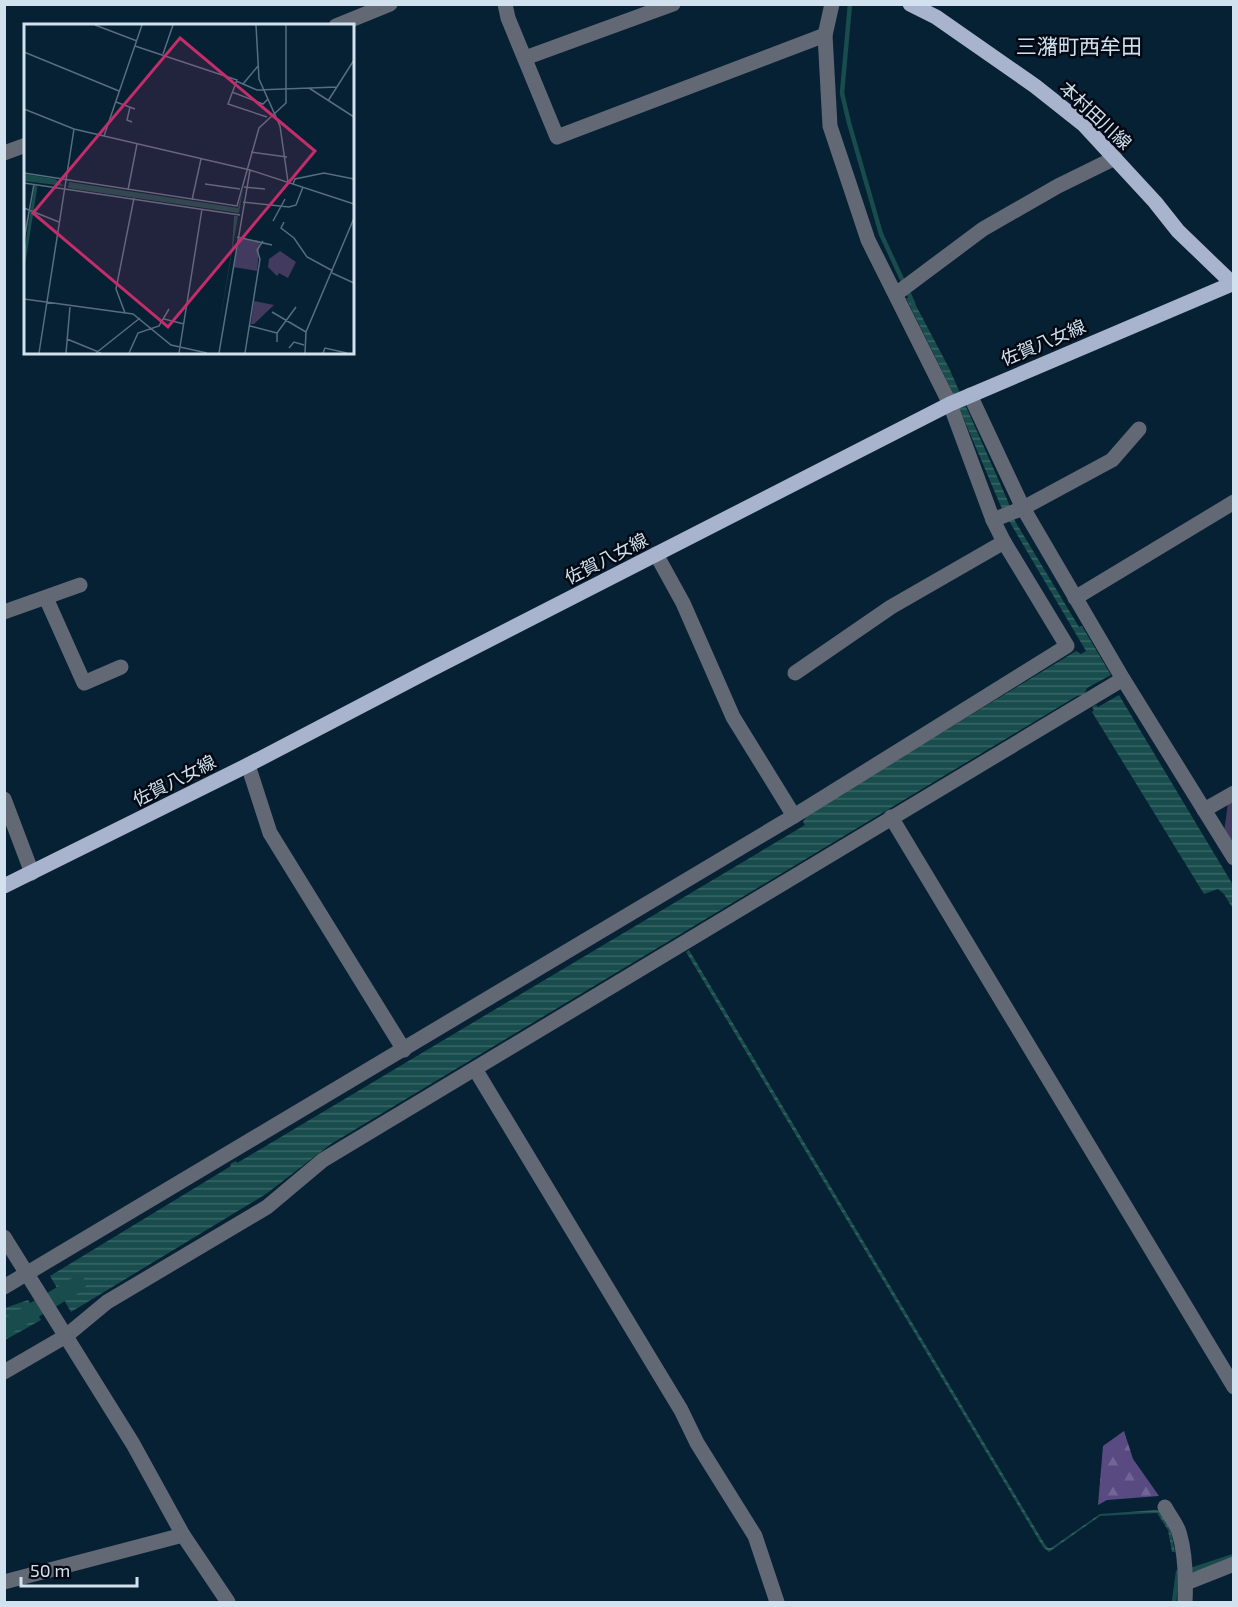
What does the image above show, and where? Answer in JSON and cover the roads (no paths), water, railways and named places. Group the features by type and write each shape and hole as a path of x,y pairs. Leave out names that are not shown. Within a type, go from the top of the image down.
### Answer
{"main road":[{"name":"本村田川線","path":"910,4 936,18 1035,86 1083,124 1155,202 1178,231 1233,283"},
{"name":"佐賀八女線","path":"4,886 248,765 950,404 1233,283"}],"street":[{"path":"341,24 390,4"},
{"path":"505,4 508,18 557,136 825,35"},
{"path":"525,58 673,4"},
{"path":"4,1287 794,816 1067,646 993,520 950,404 868,240 830,126 825,35 832,4"},
{"path":"4,153 24,146"},
{"path":"896,294 983,229 1058,186 1115,158"},
{"path":"970,395 1023,508 1122,679 1233,858"},
{"path":"993,520 1023,508 1112,460 1139,429"},
{"path":"1076,598 1233,502"},
{"path":"795,674 891,608 1004,542"},
{"path":"656,554 683,603 733,717 794,816"},
{"path":"4,612 80,585"},
{"path":"46,598 84,683 122,667"},
{"path":"4,1371 66,1336 107,1302 267,1207 323,1160 1122,679"},
{"path":"248,765 270,833 404,1050"},
{"path":"1204,810 1233,793"},
{"path":"4,799 32,873"},
{"path":"891,817 1233,1387"},
{"path":"475,1069 681,1410 697,1443 755,1536 777,1602"},
{"path":"4,1237 133,1444 183,1535 228,1602"},
{"path":"1165,1507 1178,1530 1183,1550 1185,1602"},
{"path":"4,1582 183,1535"},
{"path":"1186,1582 1233,1564"}],"waterway":[{"path":"850,4 842,93 881,234 913,303"},
{"path":"4,1328 78,1284"},
{"path":"1188,1571 1234,1556"},
{"path":"1174,1602 1178,1572 1180,1572"}],"district":[{"name":"三潴町西牟田","path":"1079,45"}]}
